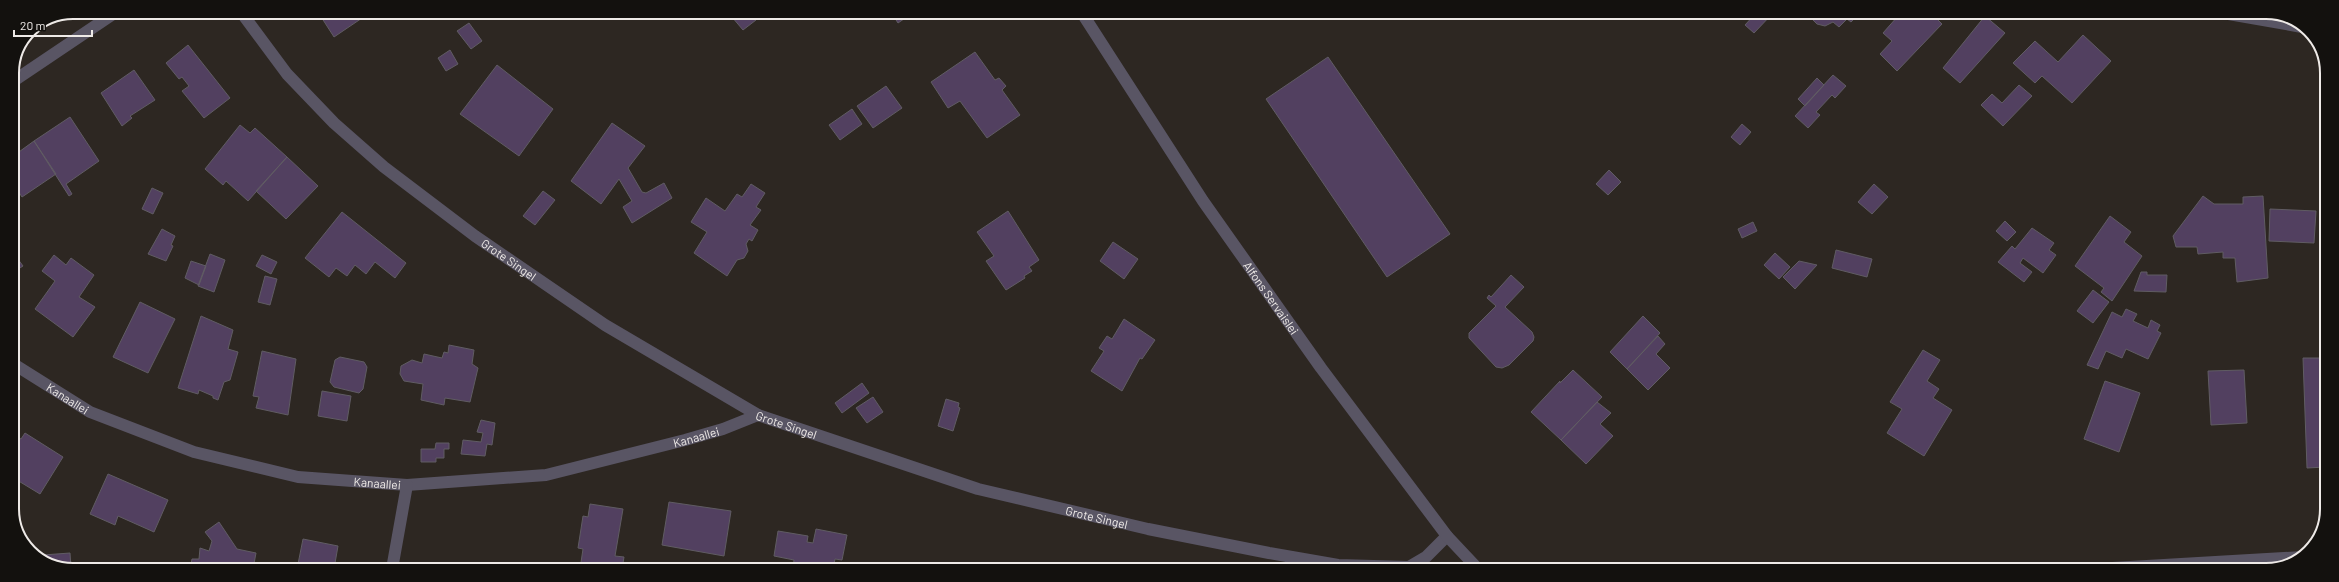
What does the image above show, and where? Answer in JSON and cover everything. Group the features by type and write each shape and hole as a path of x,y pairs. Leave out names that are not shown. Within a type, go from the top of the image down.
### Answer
{"street":[{"path":"19,77 106,19"},
{"name":"Grote Singel","path":"246,19 287,74 334,123 397,176 475,236 605,326 758,415 978,489 1148,529 1327,563"},
{"name":"Alfons Servaislei","path":"1086,19 1203,201 1322,368 1447,536 1472,563"},
{"path":"2265,19 2280,21"},
{"name":"Kanaallei","path":"19,368 90,412 194,452 298,477 407,485 546,475 685,440 723,429 758,415"},
{"path":"393,563 407,485"},
{"name":"Grote Singel","path":"1416,563 1426,557 1447,536"},
{"path":"2199,563 2288,558"}],"building":[{"path":"322,19 361,19 334,37"},
{"path":"734,19 755,19 756,20 743,30"},
{"path":"895,19 904,19 898,23"},
{"path":"1750,19 1767,19 1754,33 1745,25"},
{"path":"1812,19 1847,19 1839,27 1833,22 1825,26 1817,24"},
{"path":"1847,19 1854,19 1851,22"},
{"path":"1895,19 1937,19 1942,24 1897,71 1880,54 1892,41 1883,33"},
{"path":"1983,19 1989,19 2005,33 1960,83 1943,68"},
{"path":"469,23 482,41 471,49 457,31"},
{"path":"2083,35 2111,61 2072,103 2042,76 2035,83 2013,63 2035,41 2058,62"},
{"path":"188,45 230,98 204,118 182,91 189,86 182,77 179,79 166,63"},
{"path":"450,50 458,64 446,71 438,58"},
{"path":"975,52 995,80 999,78 1006,86 1002,90 1020,115 987,138 960,101 948,108 931,82"},
{"path":"1328,57 1450,234 1387,277 1266,99"},
{"path":"497,65 553,109 519,156 460,114"},
{"path":"134,70 155,100 130,116 132,118 122,126 101,93"},
{"path":"1833,75 1846,86 1835,98 1832,95 1816,112 1820,115 1808,128 1795,116"},
{"path":"1817,78 1824,85 1805,106 1798,99"},
{"path":"2019,85 2032,96 2003,126 1981,105 1992,94 2002,103"},
{"path":"886,86 902,108 873,128 857,106"},
{"path":"852,109 862,124 840,140 829,125"},
{"path":"70,117 99,161 66,184 72,194 69,196 34,141"},
{"path":"612,123 645,146 628,168 642,192 646,193 664,183 672,198 632,223 623,207 632,201 619,179 601,204 571,181"},
{"path":"1742,124 1751,132 1740,145 1731,137"},
{"path":"240,125 250,133 255,128 287,157 248,201 226,181 223,185 205,169"},
{"path":"34,141 56,174 22,197 19,192 19,152"},
{"path":"287,157 318,186 286,219 256,191"},
{"path":"1609,170 1621,182 1608,195 1596,184"},
{"path":"751,184 765,193 756,207 761,210 750,225 758,230 752,241 749,239 746,244 748,251 744,258 737,260 727,276 694,253 707,232 691,222 706,198 725,211 737,194 742,197"},
{"path":"1874,184 1888,197 1872,214 1858,202"},
{"path":"152,188 163,193 153,214 142,209"},
{"path":"543,191 555,200 535,225 523,216"},
{"path":"2203,196 2214,204 2243,204 2243,197 2263,196 2268,278 2237,282 2235,258 2223,258 2223,252 2198,254 2197,247 2176,247 2173,236"},
{"path":"2270,209 2316,211 2314,243 2269,241"},
{"path":"1008,211 1039,260 1029,267 1032,271 1024,276 1025,278 1006,290 986,261 994,256 977,232"},
{"path":"342,212 406,263 395,278 375,262 366,274 355,265 347,276 336,268 329,277 305,258"},
{"path":"2110,216 2131,232 2124,242 2142,256 2112,301 2101,292 2104,288 2075,266"},
{"path":"2005,221 2016,232 2007,241 1996,231"},
{"path":"1753,222 1757,231 1742,238 1738,229"},
{"path":"2032,228 2054,243 2049,250 2056,255 2043,273 2023,258 2020,263 2032,272 2024,282 1998,262 2012,246 2015,249"},
{"path":"162,229 175,236 171,245 173,246 166,261 148,254"},
{"path":"1113,242 1138,259 1124,279 1100,261"},
{"path":"1836,250 1872,259 1867,277 1832,268"},
{"path":"1775,253 1790,267 1779,279 1764,265"},
{"path":"210,254 225,260 214,292 198,286"},
{"path":"54,255 66,265 71,258 94,275 79,297 95,307 73,337 35,309 55,281 42,271"},
{"path":"262,255 277,262 271,274 256,266"},
{"path":"19,261 23,266 19,269"},
{"path":"191,261 206,266 199,285 185,278"},
{"path":"1799,261 1817,265 1795,289 1783,277"},
{"path":"2141,272 2147,272 2147,275 2167,275 2166,292 2134,291"},
{"path":"1511,275 1524,287 1505,307 1532,332 1534,337 1533,341 1509,365 1502,368 1496,367 1469,338 1469,333 1496,306 1487,298 1489,295 1491,297"},
{"path":"265,276 277,279 270,305 258,302"},
{"path":"2093,290 2109,302 2093,323 2077,311"},
{"path":"140,302 175,319 148,373 113,357"},
{"path":"2126,309 2137,314 2133,321 2148,328 2151,320 2160,325 2157,331 2161,333 2148,359 2126,349 2122,358 2106,351 2098,369 2087,365 2112,312 2122,317"},
{"path":"201,316 233,330 228,349 238,352 230,380 224,382 218,400 213,398 213,396 199,390 198,394 178,388"},
{"path":"1643,316 1660,333 1627,369 1610,352"},
{"path":"1124,319 1155,340 1142,359 1140,358 1122,391 1091,371 1104,351 1099,348 1107,336 1112,339"},
{"path":"1658,336 1665,344 1656,354 1670,368 1648,390 1627,369"},
{"path":"449,345 474,350 472,364 478,368 470,402 445,398 444,405 421,400 423,384 404,381 400,374 401,366 412,360 422,363 424,354 442,358 444,352 448,353"},
{"path":"1923,350 1940,360 1927,381 1939,389 1933,398 1952,410 1924,456 1887,433 1902,409 1890,402"},
{"path":"262,351 296,359 288,415 256,408 259,397 253,396"},
{"path":"340,357 364,362 367,367 363,389 359,393 334,387 330,382 335,360"},
{"path":"2303,358 2320,358 2320,467 2307,468"},
{"path":"1573,370 1602,397 1561,440 1531,412 1560,381 1560,383"},
{"path":"2244,370 2247,423 2211,425 2208,371"},
{"path":"2105,381 2140,393 2119,452 2084,439"},
{"path":"862,383 869,393 842,413 835,403"},
{"path":"322,391 351,396 347,421 318,416"},
{"path":"873,397 883,412 867,423 856,408"},
{"path":"946,399 959,403 958,407 960,408 953,431 938,426"},
{"path":"1597,402 1611,413 1600,424 1613,436 1586,464 1561,440"},
{"path":"481,420 495,423 492,445 487,444 485,456 461,454 463,440 481,442 483,433 477,432"},
{"path":"25,433 63,457 40,494 19,481 19,438 21,439"},
{"path":"436,443 449,443 449,449 444,449 444,458 436,458 436,462 421,462 421,449 435,449"},
{"path":"108,474 168,500 154,532 118,516 115,525 90,514"},
{"path":"669,502 731,511 724,556 662,545"},
{"path":"590,504 623,509 615,556 624,557 623,563 581,563 583,549 578,548 583,516 588,517"},
{"path":"219,522 237,549 256,553 254,563 191,563 192,559 199,559 200,548 209,551 212,541 205,532"},
{"path":"816,529 847,535 842,560 835,559 834,563 794,563 794,560 774,556 778,531 808,536 807,542 813,543"},
{"path":"303,539 338,546 335,563 298,563"},
{"path":"70,553 71,563 53,559 45,555"}]}
